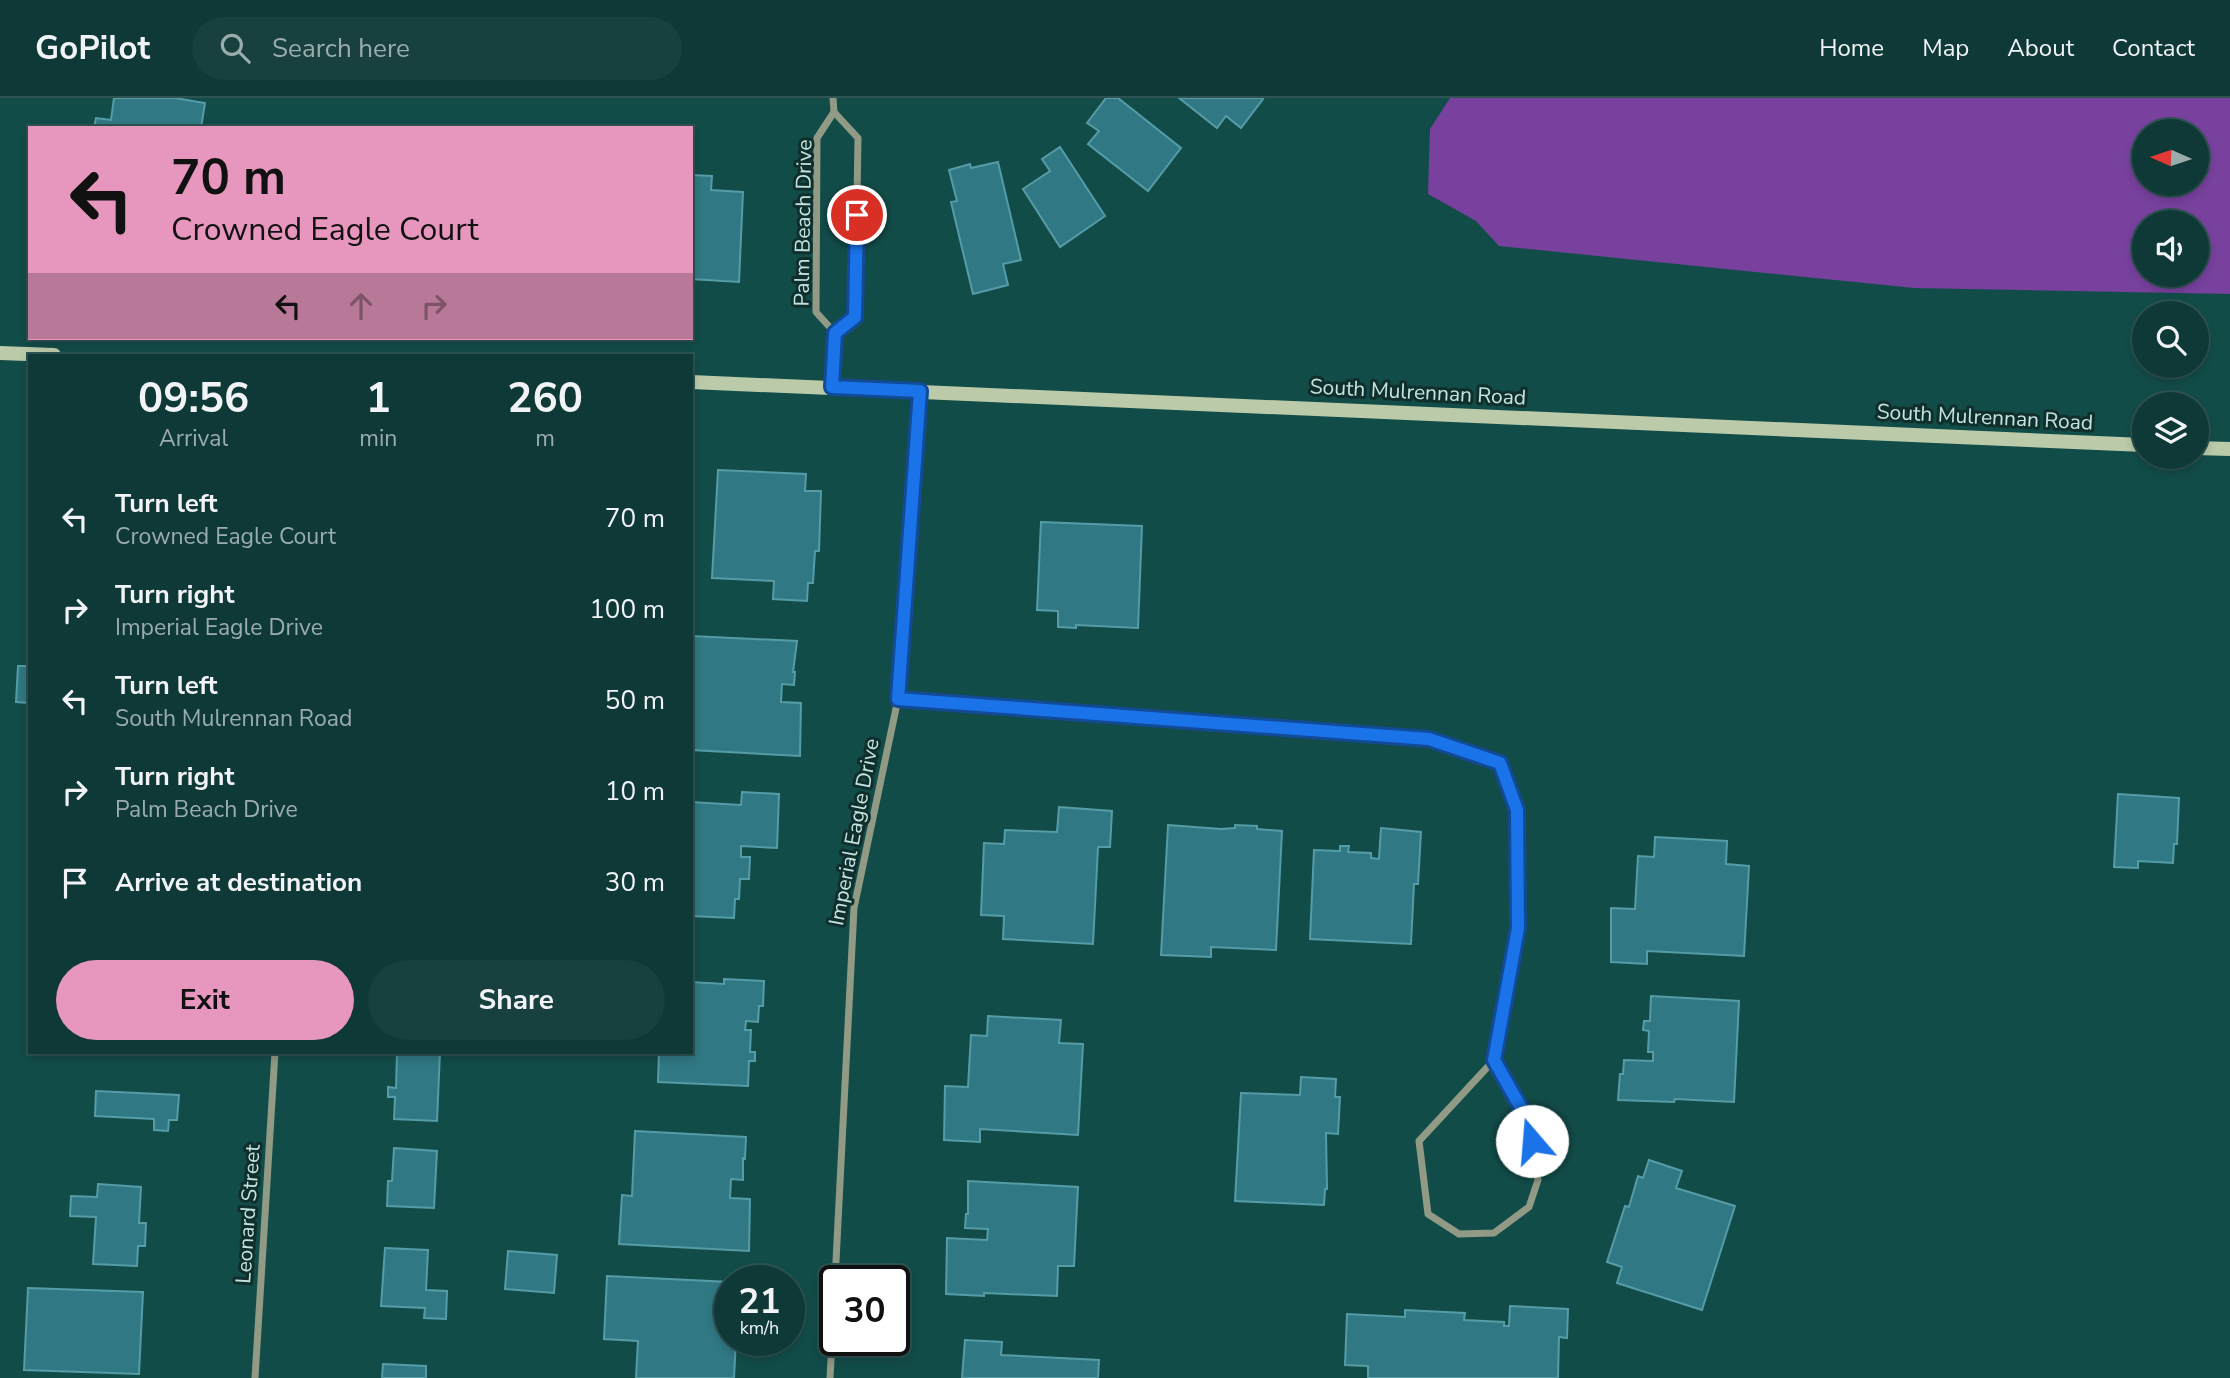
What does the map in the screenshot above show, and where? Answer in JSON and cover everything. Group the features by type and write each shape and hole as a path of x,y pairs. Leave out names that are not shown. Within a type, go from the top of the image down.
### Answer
{"street":[{"path":"833,98 834,111"},
{"name":"Palm Beach Drive","path":"834,111 858,138 855,317 835,333 816,312 817,138 834,111"},
{"path":"832,387 835,333"},
{"path":"0,352 36,354"},
{"name":"South Mulrennan Road","path":"693,382 2132,444"},
{"name":"Imperial Eagle Drive","path":"836,1265 854,908 898,699 920,391"},
{"path":"2209,448 2230,449"},
{"path":"898,699 1429,739 1500,763 1517,810 1518,928 1494,1060 1419,1141 1428,1214 1459,1234 1494,1233 1529,1207 1538,1180 1529,1122 1494,1060"},
{"name":"Leonard Street","path":"256,1378 275,1054"},
{"name":"Imperial Eagle Drive","path":"830,1378 831,1356"}],"shaded area":[{"path":"1450,98 2230,98 2230,294 1914,288 1499,246 1476,221 1428,194 1430,129"}],"building":[{"path":"114,98 175,98 205,103 201,126 94,126 96,118 111,120"},
{"path":"1106,98 1118,98 1181,148 1148,191 1088,144 1099,131 1087,123"},
{"path":"1179,98 1263,99 1241,128 1226,116 1217,128"},
{"path":"1060,147 1105,216 1060,247 1023,189 1050,171 1042,159"},
{"path":"998,162 1021,260 1003,264 1008,285 973,294 951,202 957,201 949,170 970,164 971,168"},
{"path":"693,175 712,176 711,190 743,192 739,282 693,279"},
{"path":"718,470 806,474 805,491 821,491 819,551 815,551 813,583 808,583 807,601 773,599 774,581 712,578"},
{"path":"1041,522 1142,526 1138,628 1076,625 1076,628 1058,627 1058,611 1037,610"},
{"path":"693,636 797,641 794,685 782,684 781,702 801,703 800,756 693,750"},
{"path":"18,666 28,666 28,703 16,702"},
{"path":"742,792 779,794 777,848 741,846 741,857 750,857 749,879 740,879 734,918 693,916 693,802 741,805"},
{"path":"2118,794 2179,798 2177,844 2174,844 2173,863 2138,861 2138,868 2114,867"},
{"path":"1059,807 1112,811 1110,847 1098,847 1093,944 1003,939 1004,916 981,915 984,843 1004,844 1005,830 1057,832"},
{"path":"1168,825 1221,829 1235,828 1235,825 1257,826 1257,829 1282,831 1276,950 1211,947 1211,957 1161,955"},
{"path":"1381,828 1421,832 1418,884 1414,884 1411,944 1310,939 1314,850 1340,851 1340,846 1349,846 1348,852 1371,853 1371,858 1379,859"},
{"path":"1655,837 1727,841 1726,864 1749,866 1744,956 1647,951 1647,964 1611,962 1611,908 1635,909 1638,856 1654,857"},
{"path":"724,979 764,981 763,1006 759,1006 758,1022 746,1021 745,1030 751,1030 750,1052 755,1052 755,1061 749,1061 748,1086 658,1082 659,1054 693,1054 693,982 724,984"},
{"path":"1651,996 1739,1001 1734,1102 1618,1100 1624,1060 1653,1061 1653,1052 1648,1052 1649,1031 1643,1030 1644,1021 1650,1021"},
{"path":"988,1016 1061,1020 1059,1043 1083,1044 1078,1135 980,1129 980,1142 944,1140 945,1086 968,1087 971,1035 987,1036"},
{"path":"397,1054 440,1054 437,1121 394,1119 395,1097 388,1097 388,1087 396,1088"},
{"path":"1301,1077 1336,1079 1335,1097 1340,1097 1338,1134 1326,1133 1327,1189 1324,1205 1235,1201 1241,1093 1300,1095"},
{"path":"96,1091 179,1095 177,1120 169,1120 168,1131 154,1130 154,1119 95,1116"},
{"path":"635,1131 746,1137 743,1180 731,1179 730,1198 750,1199 749,1251 619,1244 622,1195 632,1196"},
{"path":"394,1148 437,1151 434,1208 387,1206"},
{"path":"1649,1160 1682,1171 1676,1188 1735,1206 1702,1310 1617,1283 1622,1267 1607,1262 1625,1206 1629,1207 1638,1176 1643,1178"},
{"path":"968,1181 1078,1187 1074,1266 1058,1266 1057,1296 946,1294 947,1238 987,1240 988,1229 965,1228 968,1214"},
{"path":"98,1184 141,1187 139,1223 146,1223 145,1246 138,1246 137,1266 93,1264 96,1217 70,1216 71,1196 97,1197"},
{"path":"385,1248 428,1250 426,1290 447,1291 446,1319 424,1318 425,1308 381,1306"},
{"path":"508,1251 557,1255 554,1293 505,1289"},
{"path":"607,1276 714,1281 714,1356 735,1356 734,1378 636,1378 638,1341 604,1339"},
{"path":"28,1288 143,1292 139,1374 24,1370"},
{"path":"1510,1306 1568,1309 1567,1338 1559,1337 1558,1378 1368,1378 1368,1366 1345,1365 1347,1314 1405,1317 1405,1310 1465,1313 1464,1320 1504,1322 1504,1326 1509,1326"},
{"path":"965,1340 1002,1342 1001,1355 1099,1360 1098,1378 962,1378"},
{"path":"383,1364 426,1366 426,1378 382,1378"}],"route":[{"path":"857,215 855,317 835,333 832,387 920,391 898,699 1429,739 1500,763 1517,810 1518,928 1494,1060 1529,1122 1532,1141"}]}
